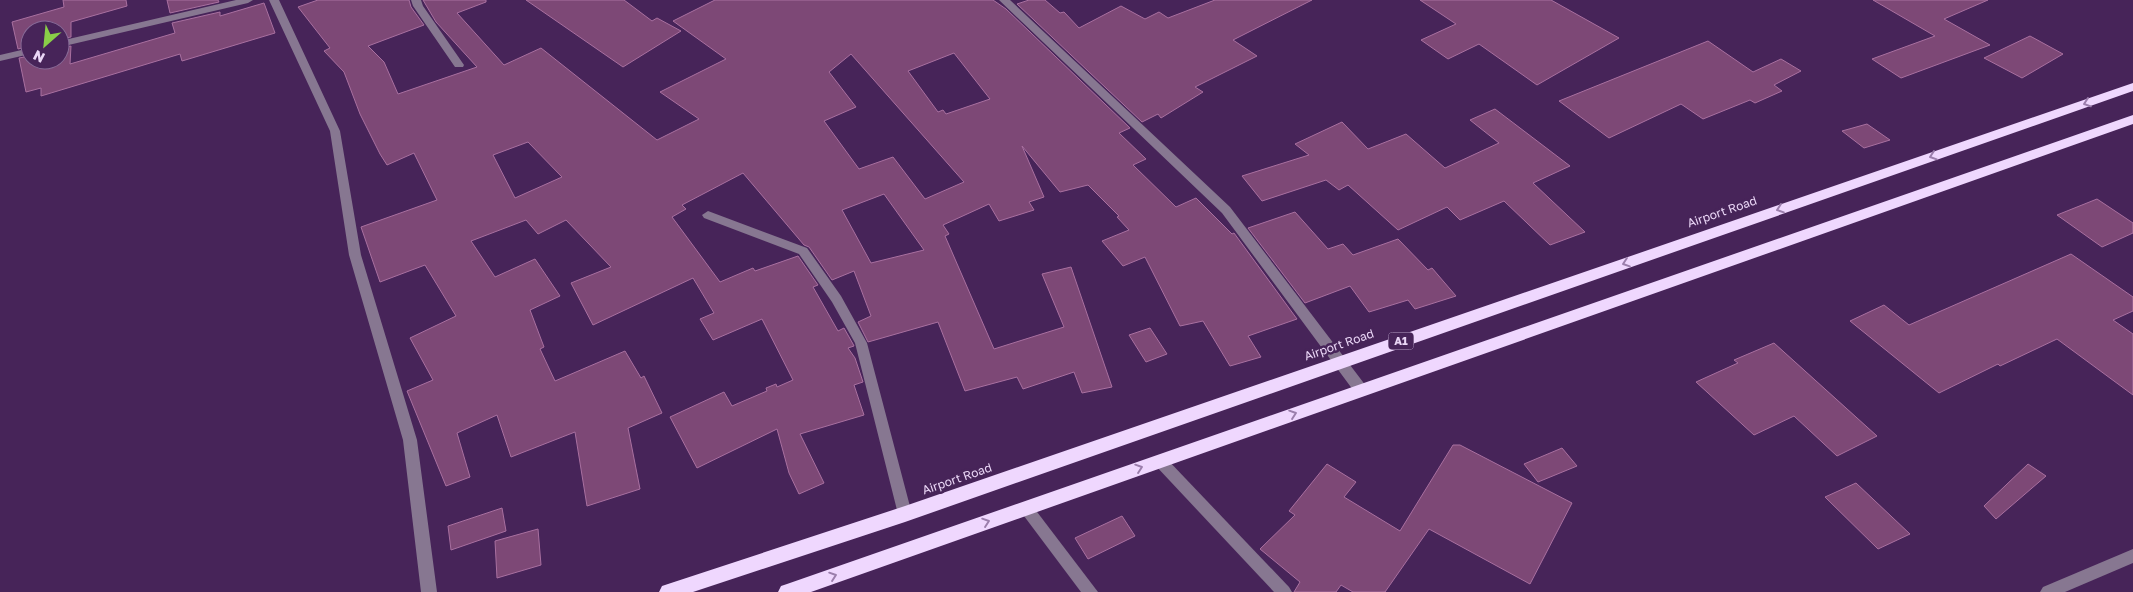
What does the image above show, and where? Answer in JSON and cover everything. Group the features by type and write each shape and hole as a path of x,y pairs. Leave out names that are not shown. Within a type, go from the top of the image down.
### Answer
{"highway":[{"name":"Airport Road","path":"668,592 906,514 2133,87"},
{"path":"787,592 2133,119"}],"street":[{"path":"70,42 248,0"},
{"path":"274,0 335,131 355,255 410,440 429,592"},
{"path":"416,0 418,6 459,65"},
{"path":"1004,0 1226,210 1361,390"},
{"path":"0,58 20,53"},
{"path":"708,215 803,252 837,299 861,343 906,514"},
{"path":"1160,461 1284,592"},
{"path":"1026,508 1090,592"},
{"path":"2048,592 2133,556"}],"building":[{"path":"63,0 126,0 127,6 71,22 70,37 70,20 20,20 20,48 18,49 12,22 64,7"},
{"path":"167,0 218,0 219,2 170,13"},
{"path":"318,0 409,0 411,7 424,25 368,46 384,62 398,94 477,67 436,22 423,0 486,0 486,2 457,13 504,65 541,48 657,140 699,119 660,92 726,59 673,21 715,0 993,0 1006,9 1130,128 1119,133 1146,159 1133,165 1176,207 1196,198 1232,234 1234,233 1297,319 1248,336 1261,357 1230,366 1203,321 1180,326 1145,257 1123,266 1102,241 1129,230 1117,217 1119,216 1088,185 1060,192 1022,146 1044,197 1029,202 1034,210 999,221 989,204 943,225 949,234 945,236 994,349 1064,327 1042,274 1071,267 1112,387 1082,393 1074,372 1023,389 1017,377 965,391 938,322 868,342 858,322 871,316 854,271 832,280 809,247 804,245 743,173 682,205 686,209 672,217 720,282 753,268 755,271 798,256 818,285 813,287 838,331 844,328 854,346 848,348 855,358 863,382 854,385 864,415 800,434 824,483 799,494 789,473 777,429 697,468 670,417 724,392 732,406 767,391 766,388 776,384 777,387 793,380 762,319 713,340 700,319 714,313 693,278 593,325 571,283 611,267 566,220 538,234 526,220 471,241 495,277 535,259 560,296 530,310 544,347 540,349 555,381 625,351 641,378 644,376 662,413 628,428 640,489 587,506 575,432 511,457 497,415 457,433 470,477 446,486 407,391 433,380 410,338 456,316 425,265 380,282 361,227 437,200 414,153 387,165 360,114 344,72 324,51 330,48 298,7","holes":["954,53 990,99 946,114 943,110 938,112 908,71","851,54 964,182 925,199 893,157 859,169 824,121 856,107 829,72","528,142 562,177 515,198 493,155","884,194 924,250 871,263 842,210"]},
{"path":"526,0 624,0 652,21 657,18 681,31 623,67"},
{"path":"1029,0 1045,0 1060,13 1064,12 1079,28 1121,6 1145,19 1159,12 1168,18 1215,0 1312,0 1233,40 1257,56 1195,87 1203,92 1161,118 1158,114 1142,122 1017,4"},
{"path":"1420,0 1551,0 1619,38 1537,85 1479,44 1448,59 1421,40 1456,24"},
{"path":"1873,0 1988,0 1944,19 1990,45 1901,78 1872,59 1935,36"},
{"path":"264,3 275,33 182,61 180,54 41,96 41,88 26,92 21,70 70,70 70,64 175,33 172,23 220,12 220,16"},
{"path":"2030,36 2063,54 2022,78 1984,58"},
{"path":"1708,41 1753,72 1781,59 1801,71 1774,85 1782,91 1755,103 1750,100 1703,119 1681,104 1609,138 1559,101"},
{"path":"1495,109 1570,166 1533,183 1585,232 1550,245 1504,201 1460,220 1447,207 1398,230 1348,185 1339,190 1326,180 1262,201 1242,176 1309,155 1295,144 1342,122 1368,149 1406,134 1445,168 1499,143 1470,120"},
{"path":"1867,124 1890,140 1864,148 1842,131"},
{"path":"2097,199 2133,223 2133,233 2102,247 2057,215"},
{"path":"1295,212 1328,249 1343,244 1353,255 1398,239 1428,270 1432,268 1456,296 1415,309 1408,300 1369,312 1350,286 1305,303 1248,228"},
{"path":"2071,254 2133,297 2133,311 2113,320 2133,334 2133,395 2057,339 2000,366 1998,364 1939,393 1850,321 1884,305 1909,325"},
{"path":"1150,328 1167,354 1146,362 1129,335"},
{"path":"1774,343 1877,436 1837,456 1794,416 1754,435 1696,382 1738,363 1734,360"},
{"path":"1453,445 1460,445 1572,503 1530,584 1429,529 1385,592 1353,592 1341,585 1336,592 1294,592 1300,582 1260,549 1295,515 1289,511 1327,464 1356,482 1344,497 1400,531"},
{"path":"1562,448 1577,466 1538,482 1524,464"},
{"path":"2028,464 2046,476 1996,519 1984,506"},
{"path":"1856,483 1910,534 1878,549 1825,497"},
{"path":"502,508 506,531 451,550 448,526"},
{"path":"1122,516 1135,536 1088,559 1075,538"},
{"path":"538,529 541,565 497,578 495,541"}]}
